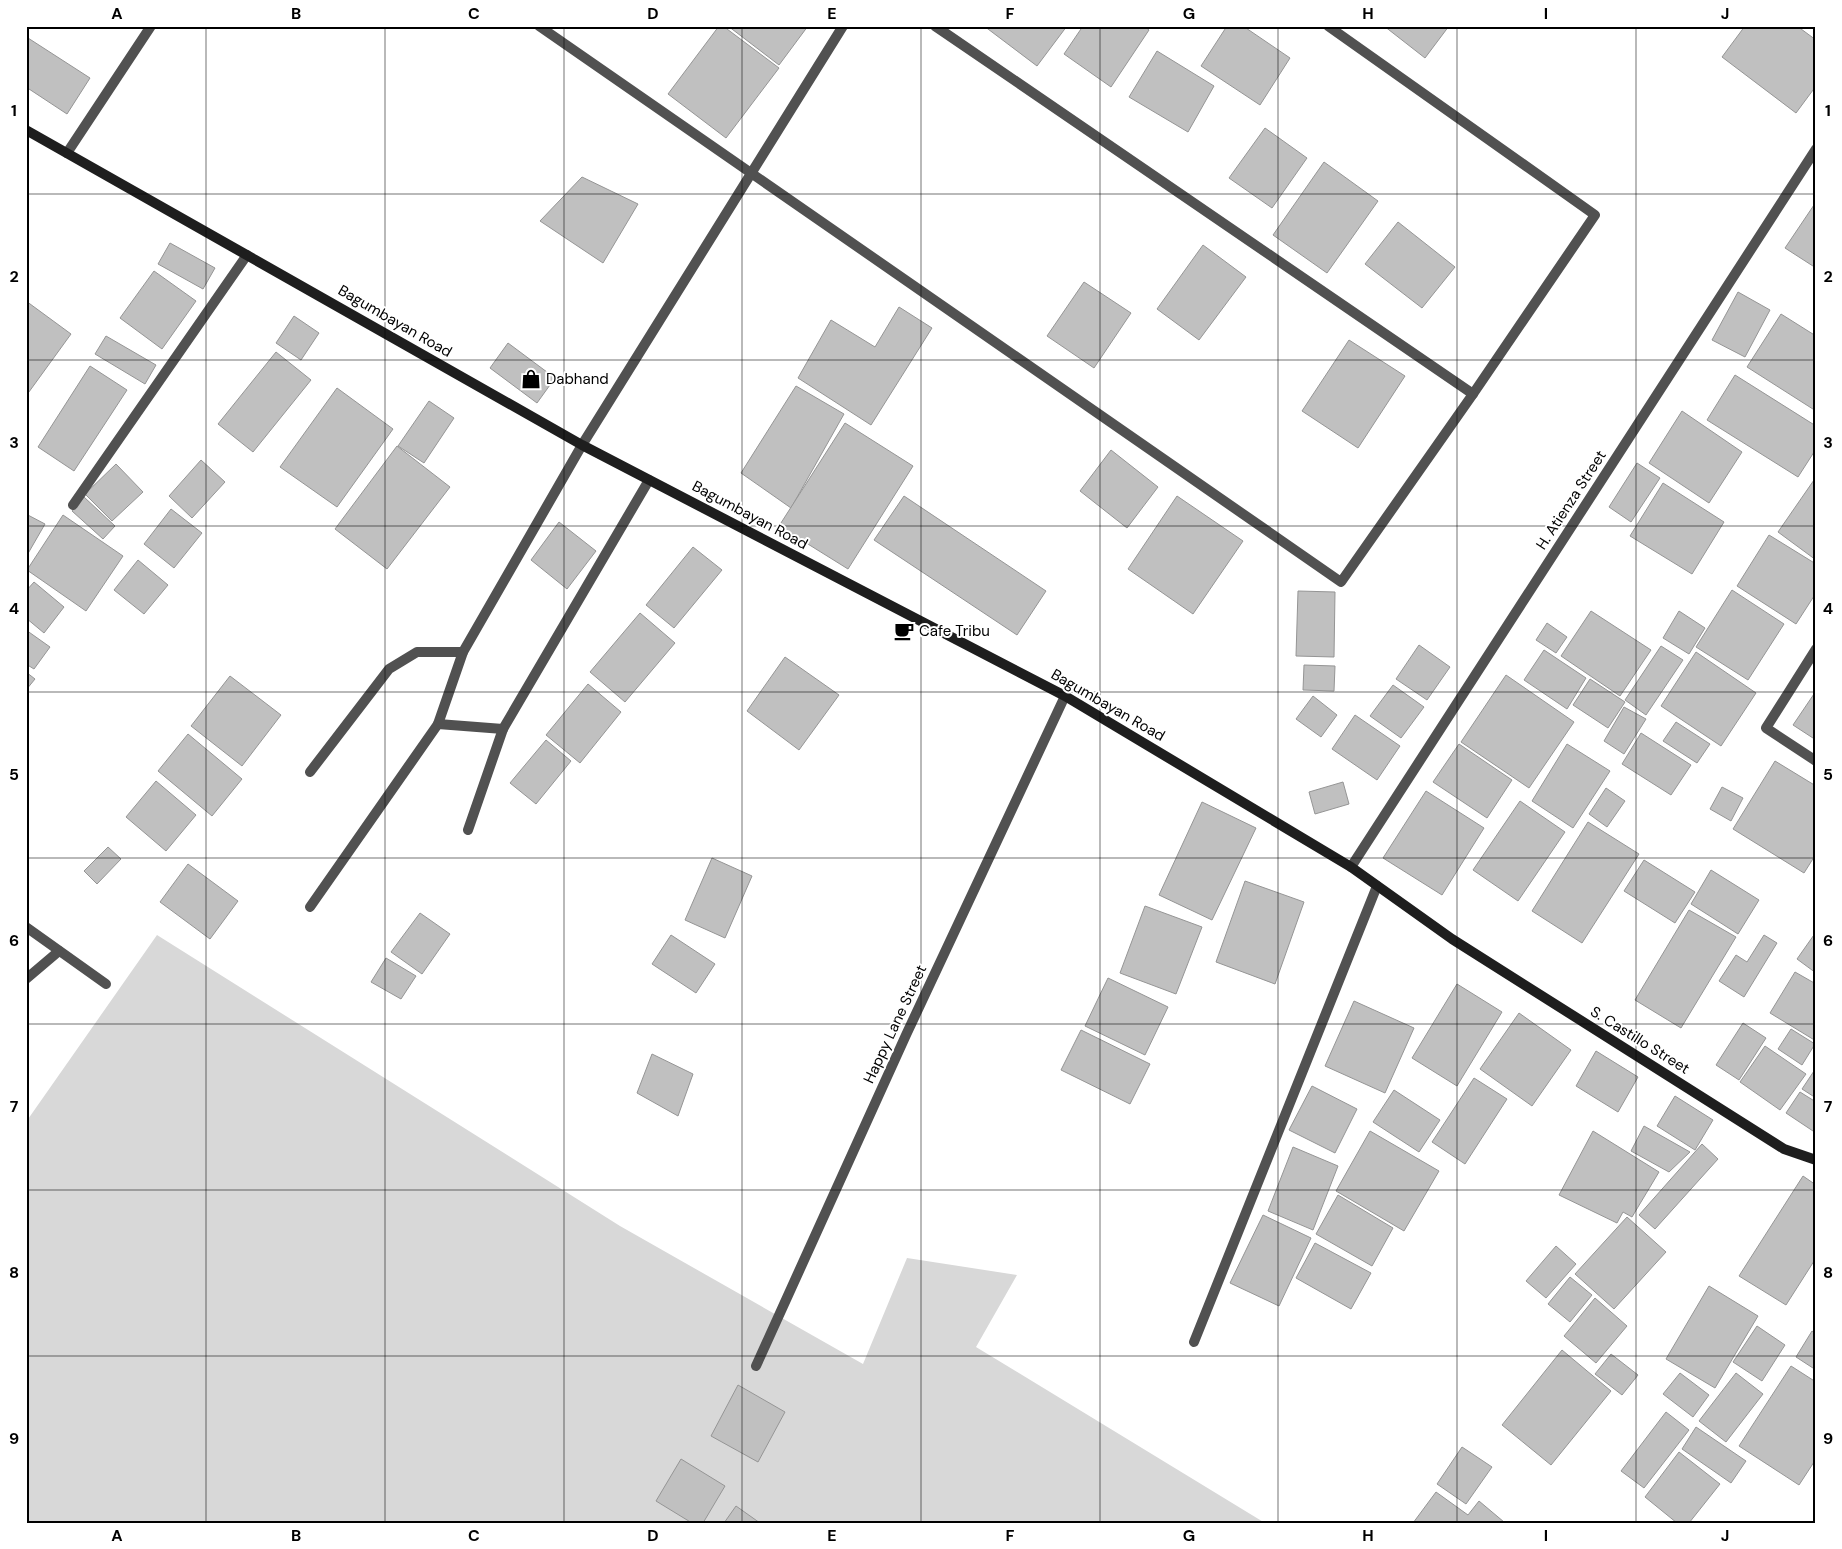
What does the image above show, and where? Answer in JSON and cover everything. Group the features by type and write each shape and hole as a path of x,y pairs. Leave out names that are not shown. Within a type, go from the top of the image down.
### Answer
{"street":[{"path":"67,153 152,26"},
{"path":"539,26 1341,582 1473,394 1595,215 1328,26"},
{"path":"310,907 438,724 463,652 582,445 843,26"},
{"path":"935,26 1473,394"},
{"name":"Bagumbayan Road","path":"26,130 582,445 1064,696 1351,867 1452,938"},
{"name":"H. Atienza Street","path":"1351,867 1816,149"},
{"path":"73,505 247,255"},
{"path":"468,830 503,729 649,480"},
{"path":"1816,649 1766,728 1816,761"},
{"path":"310,772 389,669 417,652 463,652"},
{"name":"Happy Lane Street","path":"756,1366 906,1035 1064,696"},
{"path":"438,724 503,729"},
{"path":"1194,1342 1377,886"},
{"path":"26,927 106,984"},
{"name":"S. Castillo Street","path":"1452,938 1784,1149 1816,1160"},
{"path":"26,980 59,951"}],"shaded area":[{"path":"157,935 620,1226 863,1364 907,1258 1017,1275 976,1347 1265,1523 26,1523 26,1122"}],"building":[{"path":"719,26 723,26 779,68 726,138 668,94"},
{"path":"728,26 808,26 779,65"},
{"path":"984,26 1067,26 1037,66"},
{"path":"1083,26 1144,26 1149,30 1111,87 1064,54"},
{"path":"1227,26 1243,26 1290,58 1260,105 1201,66"},
{"path":"1384,26 1449,26 1425,58"},
{"path":"1745,26 1797,26 1816,40 1816,86 1796,113 1722,57"},
{"path":"28,38 90,78 67,114 26,87"},
{"path":"1157,51 1214,86 1188,132 1129,97"},
{"path":"1265,128 1307,158 1272,208 1229,178"},
{"path":"1324,162 1378,201 1327,273 1273,235"},
{"path":"582,177 638,204 603,263 540,221"},
{"path":"1816,202 1816,268 1785,248"},
{"path":"1398,222 1455,267 1422,308 1365,264"},
{"path":"170,243 215,268 203,289 158,264"},
{"path":"1203,245 1246,277 1199,340 1157,309"},
{"path":"154,271 196,301 162,349 120,318"},
{"path":"1084,282 1131,313 1094,368 1047,336"},
{"path":"1738,292 1770,310 1745,357 1712,340"},
{"path":"26,301 71,334 26,396"},
{"path":"899,307 932,328 871,425 798,378 831,320 875,347"},
{"path":"1781,314 1816,336 1816,411 1747,367"},
{"path":"294,316 319,333 301,360 276,343"},
{"path":"106,336 156,365 145,384 95,354"},
{"path":"1349,340 1405,376 1358,448 1302,411"},
{"path":"508,343 555,378 537,403 490,368"},
{"path":"276,352 311,380 253,452 218,424"},
{"path":"90,366 127,390 74,471 38,447"},
{"path":"1735,375 1816,426 1816,449 1798,477 1707,420"},
{"path":"796,386 844,414 791,508 741,473"},
{"path":"337,388 393,429 337,507 280,467"},
{"path":"429,401 454,418 424,463 398,446"},
{"path":"1682,411 1742,452 1709,503 1649,463"},
{"path":"845,423 913,466 848,569 779,526"},
{"path":"397,446 450,487 387,569 335,529"},
{"path":"1111,450 1158,487 1127,528 1080,491"},
{"path":"201,460 225,482 192,518 169,496"},
{"path":"1637,463 1660,478 1631,522 1609,507"},
{"path":"116,464 143,492 112,521 85,494"},
{"path":"1814,480 1816,482 1816,560 1778,532"},
{"path":"1663,483 1724,522 1692,574 1630,536"},
{"path":"904,496 1046,591 1017,635 874,540"},
{"path":"1177,496 1243,541 1193,614 1128,569"},
{"path":"84,497 115,526 103,539 72,511"},
{"path":"171,509 202,533 174,568 144,544"},
{"path":"26,514 45,524 26,557"},
{"path":"63,515 123,556 86,611 27,570"},
{"path":"559,522 596,551 567,589 531,560"},
{"path":"1769,535 1816,564 1816,593 1796,624 1737,586"},
{"path":"693,547 722,570 674,628 646,605"},
{"path":"138,560 168,585 144,614 114,590"},
{"path":"34,582 64,607 44,633 26,618 26,591"},
{"path":"1732,590 1784,624 1748,680 1696,647"},
{"path":"1298,591 1335,592 1334,657 1296,656"},
{"path":"1591,611 1651,650 1620,696 1561,656"},
{"path":"1679,611 1705,628 1689,654 1663,638"},
{"path":"640,613 675,643 625,702 590,672"},
{"path":"1547,623 1567,637 1556,653 1536,640"},
{"path":"26,630 50,647 34,669 26,664"},
{"path":"1419,645 1450,667 1427,700 1396,679"},
{"path":"1661,646 1683,660 1646,715 1625,700"},
{"path":"1544,650 1586,678 1567,709 1524,680"},
{"path":"1696,652 1756,693 1721,746 1661,706"},
{"path":"785,657 839,695 799,750 747,711"},
{"path":"1304,665 1335,666 1334,691 1303,690"},
{"path":"26,672 35,679 26,690"},
{"path":"1506,675 1574,722 1529,788 1461,742"},
{"path":"230,676 281,715 242,766 191,726"},
{"path":"1590,679 1625,702 1608,728 1573,705"},
{"path":"588,684 621,712 580,763 546,735"},
{"path":"1393,685 1424,707 1401,738 1370,716"},
{"path":"1816,691 1816,740 1793,725"},
{"path":"1313,696 1337,715 1321,737 1296,719"},
{"path":"1624,707 1646,719 1624,754 1604,741"},
{"path":"1355,715 1400,746 1377,780 1332,749"},
{"path":"1676,722 1710,744 1697,763 1663,741"},
{"path":"1641,733 1691,765 1671,795 1622,764"},
{"path":"188,734 242,779 212,816 158,771"},
{"path":"546,740 571,761 536,804 510,783"},
{"path":"1459,744 1512,780 1487,818 1433,782"},
{"path":"1567,744 1610,771 1573,828 1532,801"},
{"path":"1775,761 1816,786 1816,854 1804,873 1733,829"},
{"path":"156,781 196,815 166,851 126,817"},
{"path":"1343,782 1349,804 1315,814 1309,792"},
{"path":"1722,787 1743,798 1731,821 1710,809"},
{"path":"1606,788 1625,801 1607,827 1589,814"},
{"path":"1426,791 1484,828 1442,895 1383,858"},
{"path":"1520,801 1565,832 1518,901 1473,870"},
{"path":"1202,802 1256,828 1212,920 1159,895"},
{"path":"1588,822 1639,854 1582,943 1532,911"},
{"path":"108,847 121,859 97,884 84,871"},
{"path":"712,858 752,876 725,938 685,920"},
{"path":"1644,860 1695,892 1675,923 1624,891"},
{"path":"188,864 238,901 210,939 160,902"},
{"path":"1711,870 1759,900 1738,934 1691,904"},
{"path":"1245,881 1304,902 1275,984 1216,962"},
{"path":"1145,906 1202,927 1176,994 1120,973"},
{"path":"1689,910 1736,937 1681,1028 1635,1000"},
{"path":"420,913 450,934 422,974 391,952"},
{"path":"1816,932 1816,973 1797,959"},
{"path":"671,935 715,964 696,993 652,964"},
{"path":"1764,935 1777,943 1744,997 1719,981 1736,955 1747,962"},
{"path":"386,958 416,976 401,999 371,982"},
{"path":"1795,972 1816,984 1816,1041 1770,1013"},
{"path":"1108,978 1168,1007 1145,1055 1085,1026"},
{"path":"1457,984 1502,1012 1457,1086 1412,1058"},
{"path":"1354,1001 1414,1028 1385,1093 1325,1066"},
{"path":"1519,1013 1571,1050 1532,1106 1480,1069"},
{"path":"1743,1023 1766,1038 1739,1080 1716,1065"},
{"path":"1791,1029 1815,1044 1802,1065 1778,1049"},
{"path":"1081,1030 1150,1064 1130,1104 1061,1070"},
{"path":"1765,1046 1806,1074 1780,1110 1740,1082"},
{"path":"1596,1051 1638,1077 1618,1112 1576,1086"},
{"path":"652,1054 693,1074 678,1116 637,1093"},
{"path":"1816,1068 1816,1098 1802,1089"},
{"path":"1474,1078 1507,1099 1465,1164 1432,1142"},
{"path":"1312,1086 1357,1109 1335,1153 1289,1130"},
{"path":"1394,1090 1440,1120 1419,1152 1373,1122"},
{"path":"1800,1092 1816,1102 1816,1133 1786,1113"},
{"path":"1675,1096 1713,1120 1695,1150 1657,1126"},
{"path":"1644,1126 1690,1152 1669,1172 1631,1151"},
{"path":"1370,1131 1439,1171 1404,1231 1336,1191"},
{"path":"1593,1131 1659,1172 1632,1217 1623,1212 1617,1223 1559,1195"},
{"path":"1702,1144 1718,1159 1655,1229 1639,1215"},
{"path":"1293,1147 1338,1166 1313,1230 1268,1211"},
{"path":"1803,1176 1816,1185 1816,1258 1786,1305 1739,1276"},
{"path":"1338,1195 1393,1228 1372,1266 1316,1234"},
{"path":"1263,1215 1311,1238 1279,1306 1230,1283"},
{"path":"1627,1217 1666,1252 1614,1309 1575,1274"},
{"path":"1315,1243 1371,1273 1351,1309 1296,1278"},
{"path":"1556,1246 1576,1264 1546,1298 1526,1281"},
{"path":"1570,1277 1592,1295 1570,1322 1548,1304"},
{"path":"1709,1286 1758,1316 1715,1388 1666,1359"},
{"path":"1595,1298 1627,1326 1596,1363 1564,1336"},
{"path":"1757,1326 1785,1345 1762,1381 1733,1362"},
{"path":"1812,1331 1816,1334 1816,1370 1796,1357"},
{"path":"1562,1350 1611,1391 1551,1465 1502,1425"},
{"path":"1611,1354 1638,1375 1622,1395 1595,1374"},
{"path":"1791,1366 1816,1382 1816,1459 1799,1485 1739,1446"},
{"path":"1680,1373 1709,1395 1693,1417 1663,1394"},
{"path":"1736,1373 1763,1394 1726,1442 1699,1421"},
{"path":"738,1385 785,1412 758,1462 711,1436"},
{"path":"1666,1412 1689,1430 1644,1488 1621,1471"},
{"path":"1696,1427 1746,1461 1731,1483 1682,1449"},
{"path":"1462,1447 1492,1467 1466,1504 1437,1484"},
{"path":"1679,1452 1720,1484 1689,1523 1677,1523 1645,1497"},
{"path":"681,1459 725,1486 703,1523 692,1523 656,1501"},
{"path":"1436,1492 1468,1515 1479,1501 1504,1522 1413,1523"},
{"path":"736,1506 760,1523 724,1523"}],"place":[{"name":"Dabhand","path":"531,379"},
{"name":"Cafe Tribu","path":"904,631"}]}
